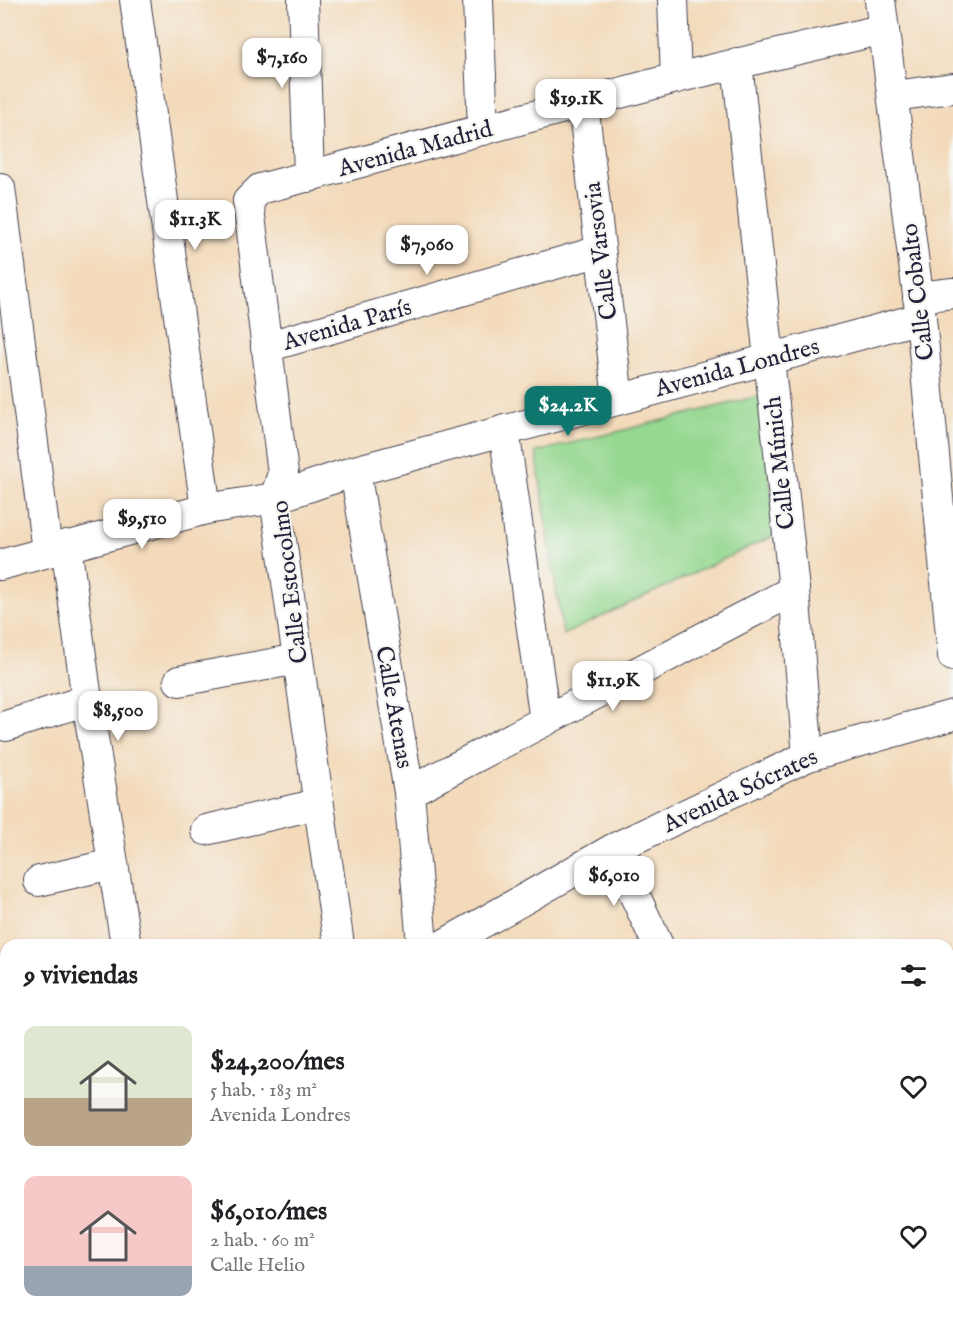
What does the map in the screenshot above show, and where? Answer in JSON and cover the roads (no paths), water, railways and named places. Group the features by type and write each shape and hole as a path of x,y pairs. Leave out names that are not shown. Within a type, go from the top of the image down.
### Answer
{"street":[{"path":"135,0 206,509"},
{"path":"303,0 309,177"},
{"path":"478,0 483,130"},
{"path":"673,0 676,78"},
{"name":"Calle Cobalto","path":"880,0 946,505 953,656"},
{"name":"Avenida Madrid","path":"260,189 676,78 884,29"},
{"name":"Calle Múnich","path":"737,63 767,358 794,590 808,756"},
{"path":"894,96 953,88"},
{"name":"Calle Varsovia","path":"583,103 618,399"},
{"path":"0,188 57,548 87,700 125,939"},
{"name":"Calle Estocolmo","path":"260,189 248,201 248,209 283,473 275,498 338,939"},
{"name":"Avenida París","path":"266,347 600,251"},
{"name":"Avenida Londres","path":"0,565 206,509 275,498 355,471 767,358 919,308 953,293"},
{"path":"504,430 545,721"},
{"name":"Calle Atenas","path":"355,471 409,792 421,939"},
{"path":"409,792 794,590"},
{"path":"179,681 298,659"},
{"path":"6,726 87,700"},
{"name":"Avenida Sócrates","path":"454,939 613,849 808,756 953,715"},
{"path":"206,830 318,804"},
{"path":"613,849 655,939"},
{"path":"39,881 112,864"}]}
